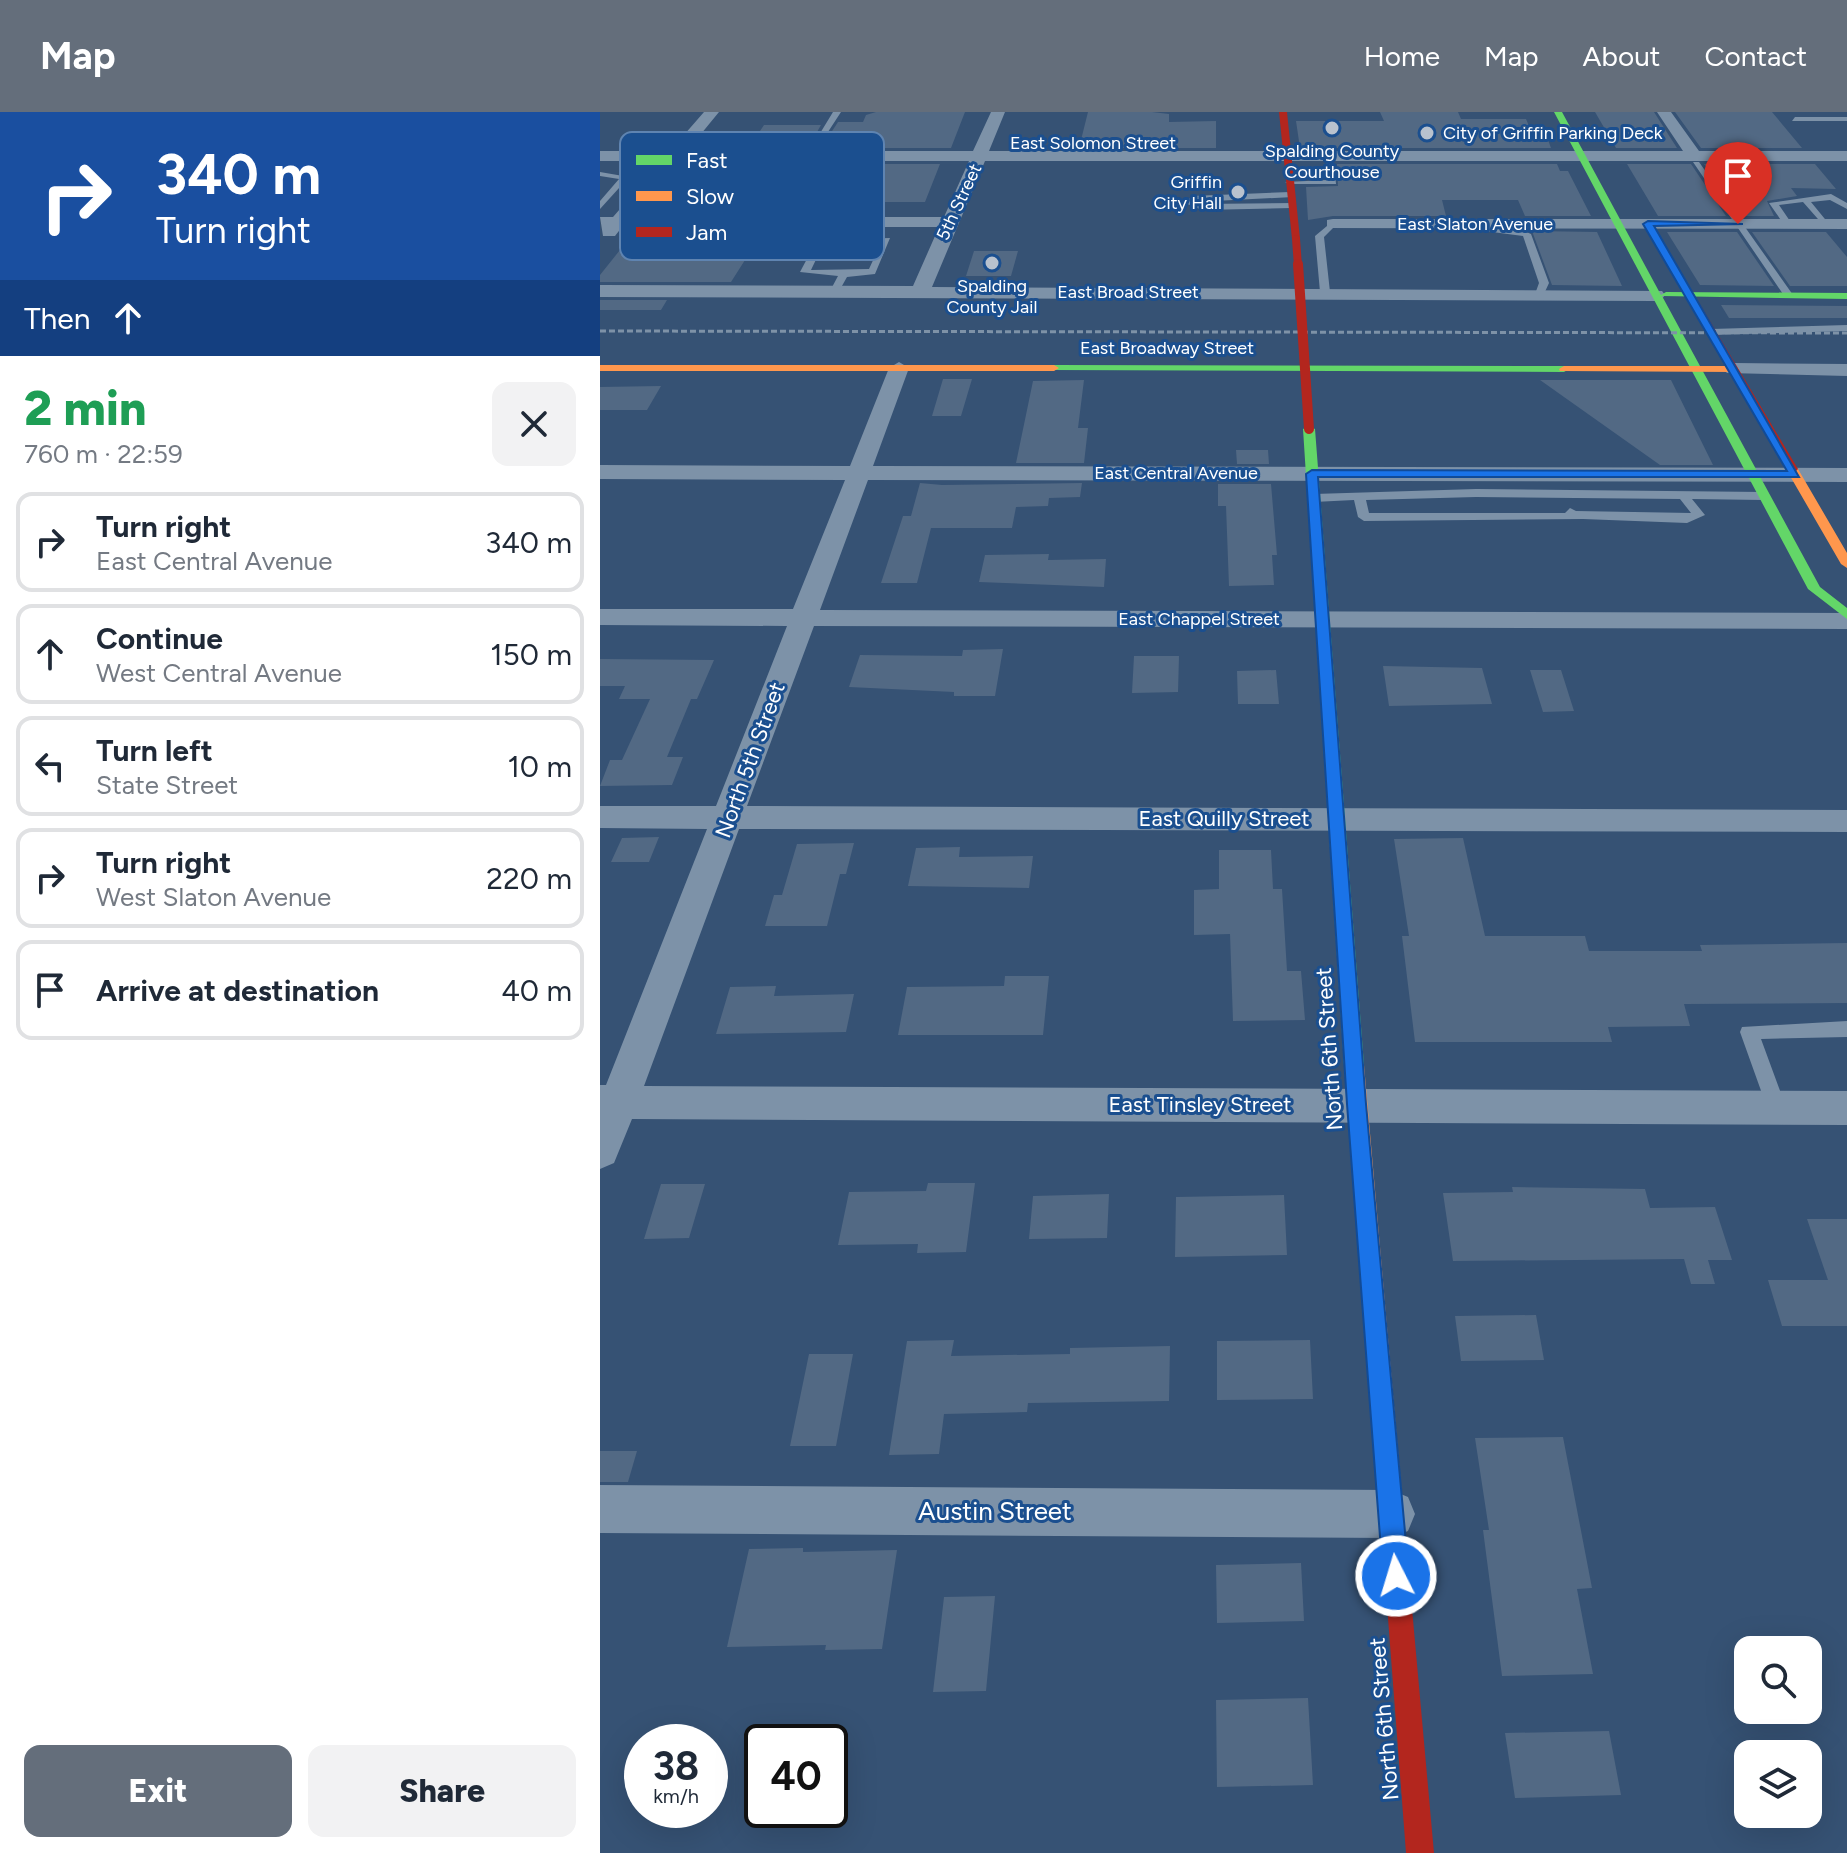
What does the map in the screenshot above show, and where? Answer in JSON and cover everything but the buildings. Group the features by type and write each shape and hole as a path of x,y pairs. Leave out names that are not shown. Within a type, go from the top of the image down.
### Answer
{"main road":[{"name":"North 6th Street","path":"1283,112 1296,239 1357,1104 1420,1853"},
{"path":"1558,112 1815,589 1847,618"},
{"path":"1596,134 1613,164"},
{"path":"1633,198 1847,564"},
{"path":"1655,295 1847,296"},
{"name":"East Broadway Street","path":"600,368 1734,369"}],"street":[{"path":"696,132 712,112"},
{"name":"5th Street","path":"920,292 998,112"},
{"path":"1664,112 1695,160"},
{"name":"East Solomon Street","path":"600,156 620,157"},
{"path":"1583,160 1613,164 1847,156"},
{"name":"East Solomon Street","path":"884,157 979,159 1289,180 1583,160"},
{"name":"East Solomon Street","path":"884,162 979,159"},
{"name":"East Solomon Street","path":"1289,180 1330,164 1583,160"},
{"path":"1695,160 1847,164"},
{"name":"East Solomon Street","path":"600,162 620,161"},
{"path":"605,230 620,215"},
{"path":"884,222 948,222"},
{"name":"East Slaton Avenue","path":"1333,224 1847,224"},
{"name":"East Broad Street","path":"600,291 1655,295"},
{"name":"North 5th Street","path":"600,1151 610,1102 728,818 899,368"},
{"path":"1734,369 1847,370"},
{"name":"East Central Avenue","path":"600,472 1847,475"},
{"name":"East Chappel Street","path":"600,617 1322,620 1847,618"},
{"name":"East Quilly Street","path":"600,817 1847,821"},
{"name":"East Tinsley Street","path":"610,1102 1847,1108"},
{"name":"Austin Street","path":"600,1509 1391,1514"}],"lane":[{"path":"824,132 837,112"},
{"path":"1795,119 1847,119"},
{"path":"1695,160 1788,295"},
{"path":"600,174 620,175"},
{"path":"1289,180 1202,207 1189,203 1192,199 1208,195 1289,180"},
{"path":"600,184 620,184"},
{"path":"600,206 620,184"},
{"path":"1788,224 1773,203 1831,197 1847,206"},
{"path":"1806,201 1825,224"},
{"path":"1325,292 1319,236 1333,224"},
{"path":"1481,230 1515,230 1527,234 1544,283 1540,294"},
{"path":"811,260 805,272 844,274 872,272 878,260"},
{"path":"835,291 844,274"},
{"path":"1711,332 1847,328"},
{"path":"1314,498 1565,494 1763,496"},
{"path":"1565,494 1572,515 1578,517"},
{"path":"1359,498 1364,517 1687,519 1699,515 1683,495"},
{"path":"1776,1107 1749,1032 1847,1029"}],"railway":[{"path":"600,331 1847,333"}],"traffic: fast":[{"path":"1558,112 1815,589 1847,615"},
{"path":"1666,295 1847,296"},
{"path":"1054,368 1564,369"},
{"path":"1309,429 1354,1065"}],"traffic: slow":[{"path":"600,368 1054,368"},
{"path":"1564,369 1734,369"},
{"path":"1792,469 1847,564"},
{"path":"1354,1065 1395,1553"}],"traffic: jam":[{"path":"1283,112 1296,239"},
{"path":"1296,239 1309,429"},
{"path":"1659,242 1792,469"},
{"path":"1395,1553 1420,1853"}],"place":[{"name":"Spalding County Courthouse","path":"1332,128"},
{"name":"City of Griffin Parking Deck","path":"1427,133"},
{"name":"Griffin City Hall","path":"1238,192"},
{"name":"Spalding County Jail","path":"992,263"}],"route":[{"path":"1396,1576 1357,1104 1312,474 1795,475 1648,224 1738,224"}]}
